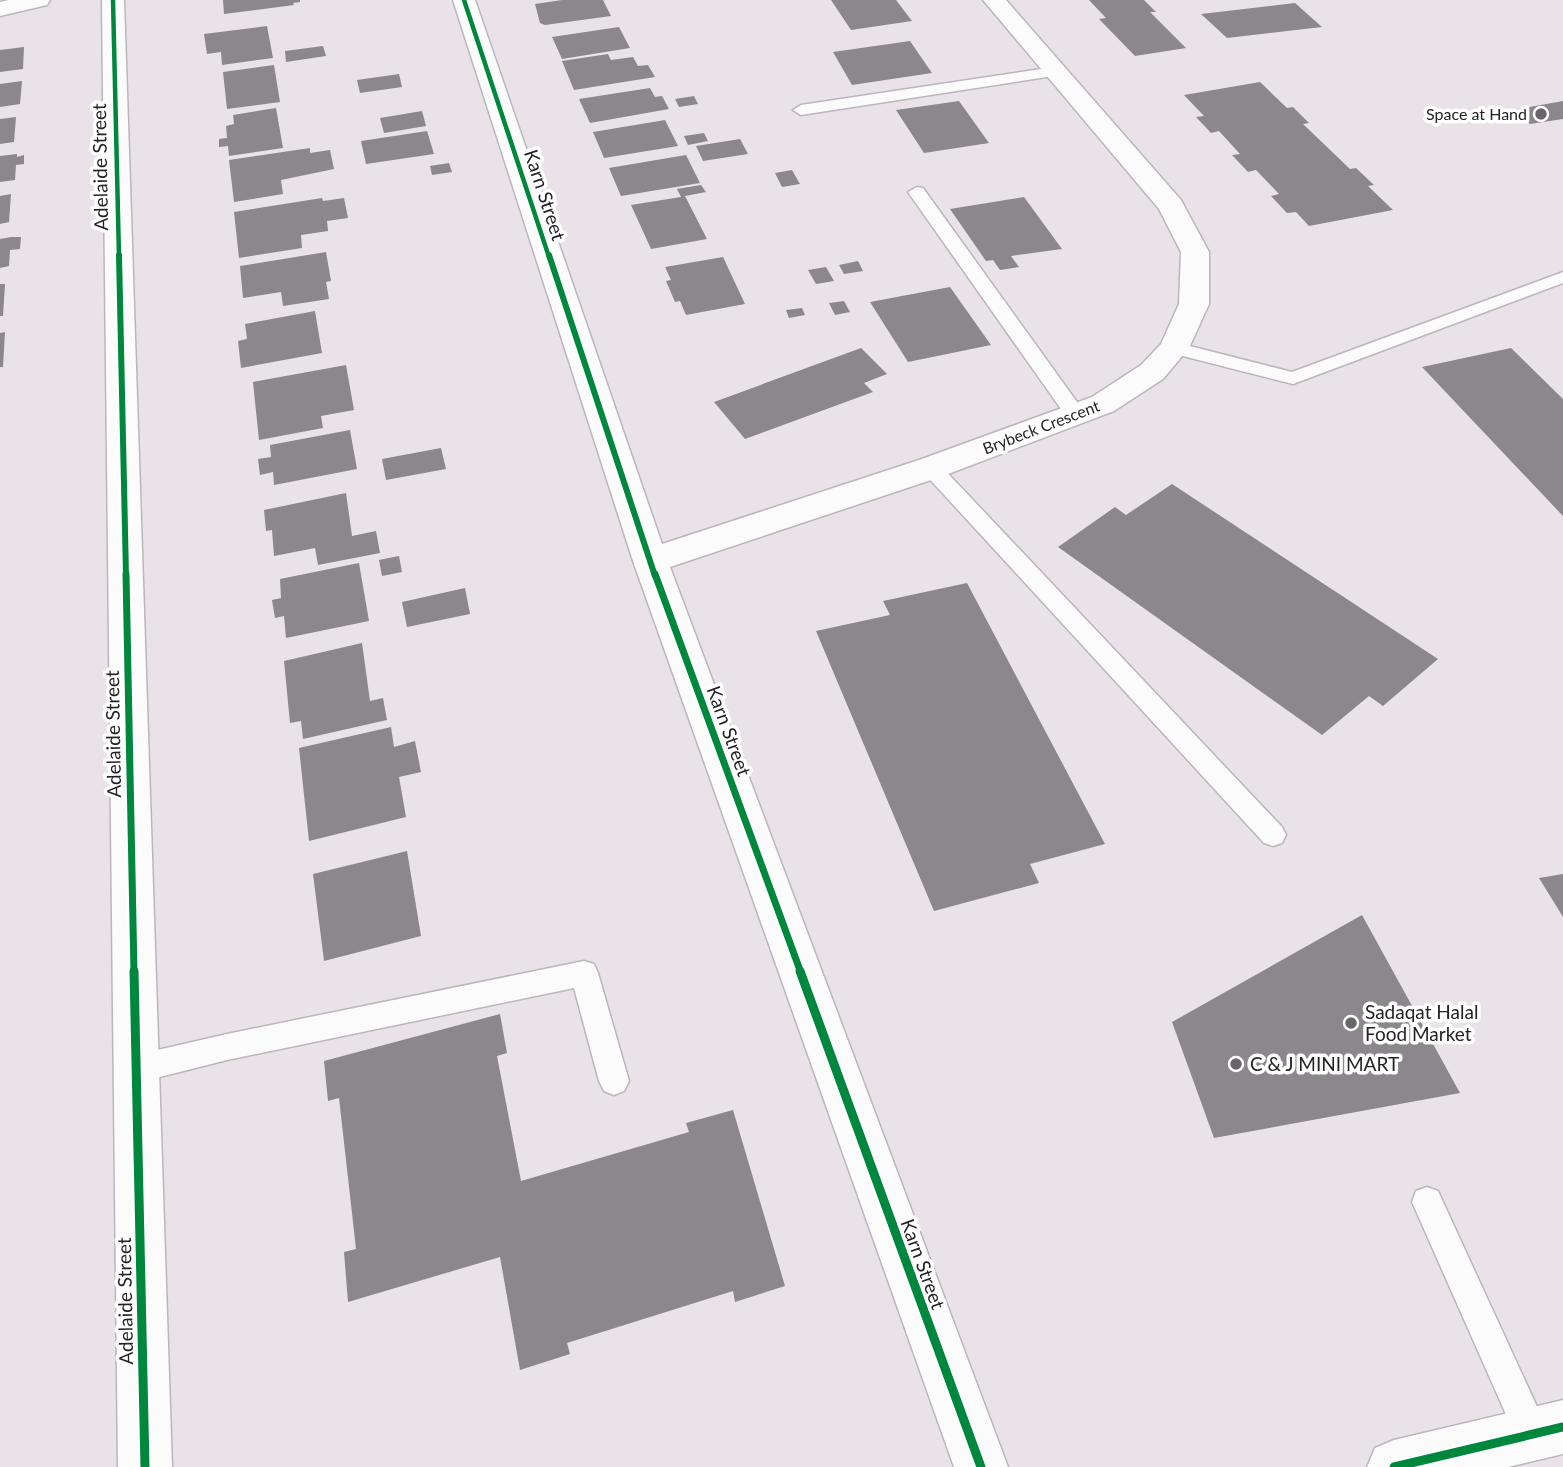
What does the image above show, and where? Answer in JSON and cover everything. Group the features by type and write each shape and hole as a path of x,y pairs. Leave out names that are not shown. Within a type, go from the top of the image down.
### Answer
{"street":[{"path":"0,9 39,0"},
{"name":"Adelaide Street","path":"113,0 145,1467"},
{"name":"Karn Street","path":"464,0 650,561 981,1467"},
{"name":"Brybeck Crescent","path":"650,561 932,468 1103,404 1152,372 1174,348 1194,304 1195,252 1171,206 994,0"},
{"path":"1394,1467 1448,1461 1547,1431"}],"lane":[{"path":"801,110 1055,72"},
{"path":"917,192 1075,414"},
{"path":"1174,348 1293,378 1563,278"},
{"path":"932,468 1273,835"},
{"path":"136,1069 227,1047 584,973 614,1081"},
{"path":"1427,1202 1547,1431"}],"building":[{"path":"223,0 300,0 300,2 224,14"},
{"path":"562,0 603,0 611,16 545,25 540,23 535,4"},
{"path":"831,0 896,0 912,21 851,30"},
{"path":"1089,0 1144,0 1156,12 1150,12 1186,48 1135,56 1099,19 1106,18"},
{"path":"1295,3 1322,27 1227,38 1201,14"},
{"path":"267,26 273,58 222,65 221,52 207,54 204,34"},
{"path":"619,27 630,48 562,59 552,37"},
{"path":"910,41 932,73 852,85 833,52"},
{"path":"323,46 326,56 286,62 285,51"},
{"path":"24,47 23,69 0,72 0,50"},
{"path":"608,54 611,60 633,57 638,66 648,65 655,77 574,90 562,61"},
{"path":"274,65 280,102 227,109 223,72"},
{"path":"399,74 402,87 360,93 357,80"},
{"path":"22,81 20,104 0,107 0,84"},
{"path":"1260,82 1287,108 1293,107 1309,123 1303,124 1350,169 1356,168 1374,185 1368,186 1393,210 1309,226 1296,212 1287,213 1271,196 1279,194 1256,170 1248,172 1232,155 1240,154 1219,131 1211,133 1196,117 1204,116 1184,95"},
{"path":"650,88 655,97 662,96 669,109 590,123 579,99"},
{"path":"694,96 698,104 679,107 675,99"},
{"path":"959,101 989,143 924,153 896,110"},
{"name":"Space at Hand","path":"1563,101 1563,119 1530,124 1513,110"},
{"path":"276,108 283,148 229,156 228,146 219,147 219,139 227,138 226,126 234,124 233,115"},
{"path":"422,111 426,126 384,133 380,118"},
{"path":"16,117 14,142 0,144 0,119"},
{"path":"665,120 678,146 604,158 593,132"},
{"path":"427,131 434,154 366,164 361,141"},
{"path":"704,133 708,141 688,145 684,136"},
{"path":"740,139 748,154 703,161 696,146"},
{"path":"310,148 310,153 330,150 334,169 281,180 283,194 234,202 229,160"},
{"path":"17,154 17,157 24,155 24,164 16,165 15,180 0,182 0,156"},
{"path":"686,155 700,183 621,196 609,168"},
{"path":"449,163 452,172 432,175 430,166"},
{"path":"792,170 800,184 782,187 775,173"},
{"path":"701,185 706,192 685,196 707,239 651,249 631,205 681,197 677,189"},
{"path":"11,194 9,222 0,224 0,196"},
{"path":"1024,197 1062,249 1011,256 1019,267 1000,270 993,260 986,261 950,209"},
{"path":"322,198 323,201 344,198 348,218 327,221 328,231 301,235 302,248 239,258 234,212"},
{"path":"21,237 20,249 10,250 9,266 0,268 0,239"},
{"path":"326,252 331,281 326,282 329,299 283,306 281,292 243,298 240,266"},
{"path":"723,257 745,304 686,315 680,301 675,302 666,281 671,280 665,267"},
{"path":"858,261 863,271 844,274 839,265"},
{"path":"826,267 834,281 816,284 808,270"},
{"path":"0,284 5,284 3,316 0,316"},
{"path":"950,287 991,345 908,362 870,302"},
{"path":"844,301 850,312 835,315 829,303"},
{"path":"802,308 805,315 789,318 786,310"},
{"path":"315,311 322,353 241,368 238,341 247,339 245,324"},
{"path":"5,332 3,367 0,367 0,333"},
{"path":"861,348 887,374 864,383 873,392 745,439 714,402"},
{"path":"1511,348 1563,399 1563,516 1422,367"},
{"path":"346,365 354,410 321,416 323,428 259,440 253,382"},
{"path":"350,430 357,469 274,485 273,472 260,475 258,459 271,457 270,445"},
{"path":"441,448 446,469 386,480 382,459"},
{"path":"1172,484 1438,659 1383,706 1369,696 1322,735 1058,547 1115,507 1126,515"},
{"path":"346,493 352,536 376,531 380,553 318,565 315,548 274,556 272,530 266,531 264,510"},
{"path":"399,556 402,572 382,576 379,560"},
{"path":"359,563 369,621 286,638 284,616 275,618 272,600 281,598 280,579"},
{"path":"967,583 1105,844 1030,864 1039,883 934,911 816,631 890,615 883,601"},
{"path":"465,588 470,614 407,627 402,602"},
{"path":"362,643 370,701 383,698 387,720 303,739 301,721 290,723 284,661"},
{"path":"391,727 394,747 415,741 421,772 399,777 406,817 309,841 299,748"},
{"path":"407,851 421,936 324,961 313,874"},
{"path":"1563,874 1563,917 1539,878"},
{"path":"1362,915 1460,1093 1214,1138 1172,1022"},
{"path":"500,1014 507,1053 497,1056 521,1181 689,1132 686,1123 733,1110 785,1286 735,1302 733,1291 567,1343 570,1354 520,1370 500,1257 348,1302 344,1252 356,1249 339,1098 328,1101 324,1061"}],"cycle path":[{"path":"113,0 145,1467"},
{"path":"464,0 650,561 981,1467"},
{"path":"1394,1467 1563,1427"}],"place":[{"name":"Space at Hand","path":"1541,114"},
{"name":"Sadaqat Halal Food Market","path":"1351,1023"},
{"name":"C & J MINI MART","path":"1236,1064"}]}
